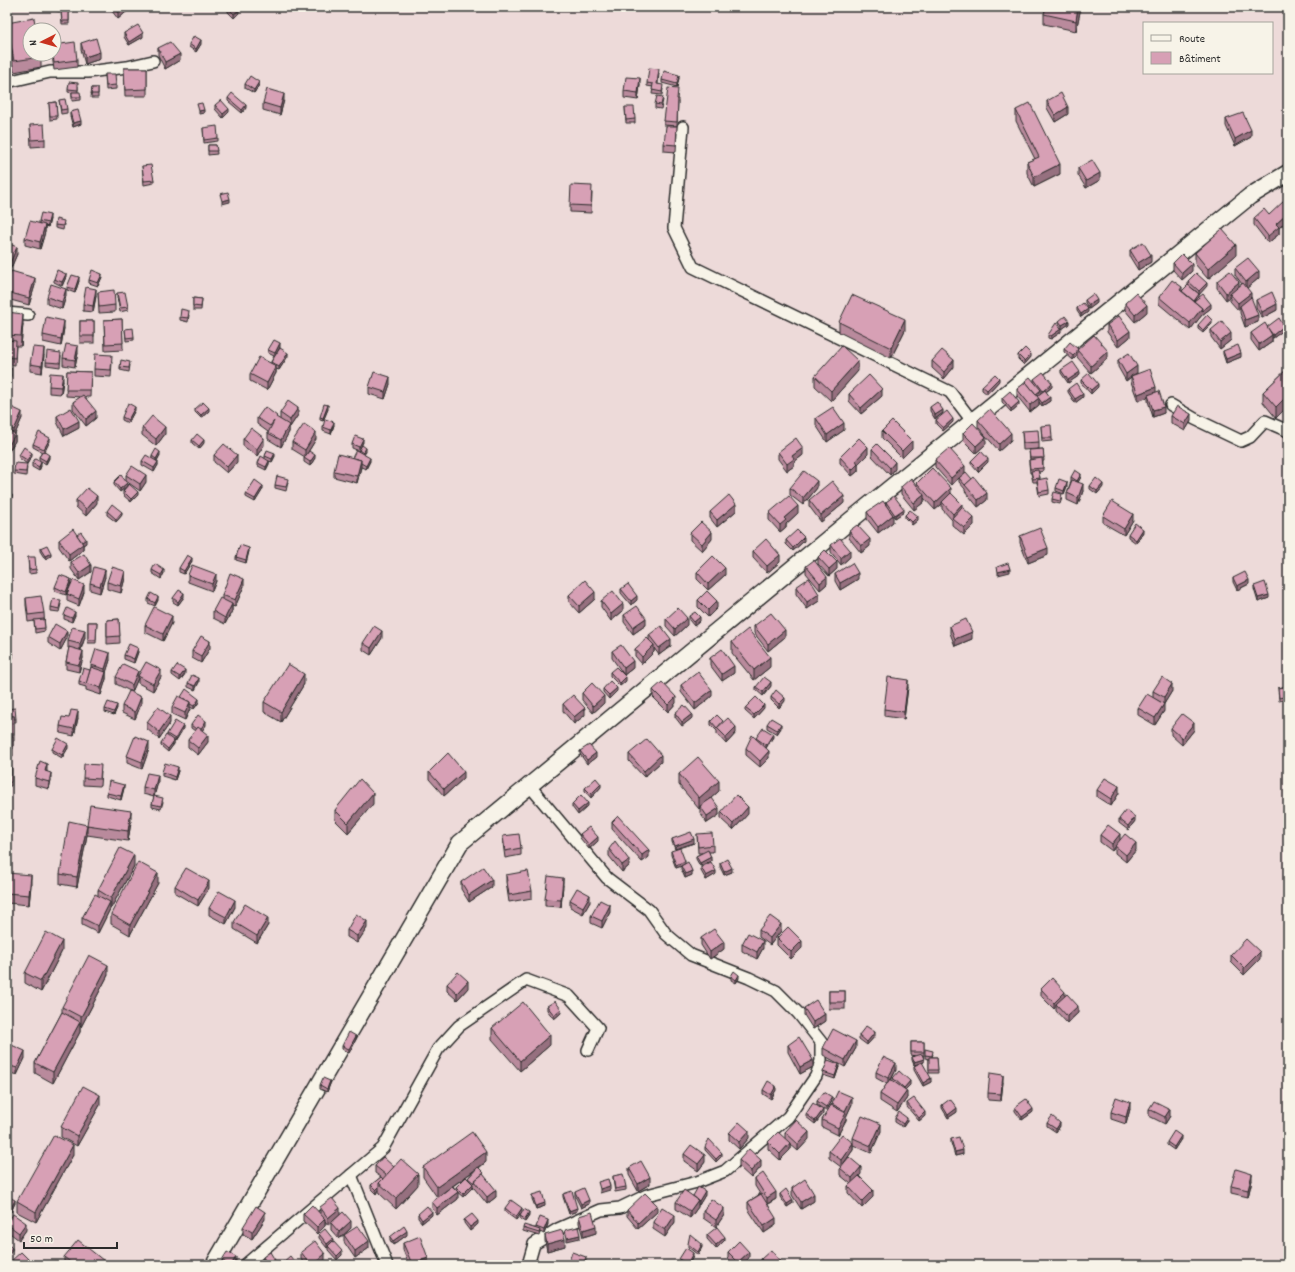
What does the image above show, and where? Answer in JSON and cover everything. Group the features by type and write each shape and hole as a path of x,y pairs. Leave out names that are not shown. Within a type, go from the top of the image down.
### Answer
{"main road":[{"path":"214,1265 460,843 972,422 1250,196 1288,173"}],"street":[{"path":"7,82 50,72 88,72 127,67 153,60"},
{"path":"683,127 674,228 693,267 950,392 972,422"},
{"path":"7,313 28,315"},
{"path":"1171,405 1241,441 1250,437 1265,421 1288,431"},
{"path":"528,1265 534,1244 558,1229 601,1210 620,1208 647,1195 697,1182 725,1172 788,1117 816,1076 821,1061 821,1042 798,1013 776,992 749,978 691,955 666,934 649,910 607,878 529,786"},
{"path":"245,1265 383,1148 438,1049 459,1026 526,980 569,996 598,1028 588,1050"},
{"path":"351,1175 387,1265"}],"building":[{"path":"114,7 124,7 118,12"},
{"path":"237,7 239,10 234,14 228,8"},
{"path":"1046,7 1078,7 1076,21 1044,14"},
{"path":"61,11 69,11 69,21 62,21"},
{"path":"34,18 35,22 22,22 22,60 14,61 7,23"},
{"path":"138,25 143,33 129,42 124,33"},
{"path":"194,36 201,40 196,49 189,44"},
{"path":"96,38 100,52 85,57 81,43"},
{"path":"75,42 77,60 62,62 62,44"},
{"path":"170,42 180,54 165,62 158,48"},
{"path":"124,68 147,68 147,89 125,90"},
{"path":"649,68 659,69 657,84 663,85 662,92 652,90 653,84 647,83"},
{"path":"664,71 679,75 677,84 662,80"},
{"path":"105,74 115,74 116,85 106,86"},
{"path":"250,76 259,82 254,90 245,84"},
{"path":"626,77 640,78 638,93 624,91"},
{"path":"69,82 78,83 78,90 68,89"},
{"path":"92,88 98,88 98,94 91,94"},
{"path":"668,88 678,89 677,122 664,121"},
{"path":"267,89 284,94 280,108 263,103"},
{"path":"72,92 80,92 81,97 72,97"},
{"path":"232,93 246,105 242,110 228,98"},
{"path":"1061,93 1068,107 1055,115 1047,101"},
{"path":"657,96 663,97 661,105 655,104"},
{"path":"65,99 67,109 61,110 59,100"},
{"path":"221,100 229,109 223,114 215,105"},
{"path":"56,102 57,116 50,116 49,103"},
{"path":"202,103 204,110 199,111 197,104"},
{"path":"1030,103 1060,164 1034,177 1027,162 1039,157 1016,110"},
{"path":"625,107 634,107 635,119 626,120"},
{"path":"78,110 81,121 73,123 70,112"},
{"path":"1243,113 1251,130 1235,139 1226,119"},
{"path":"44,124 45,139 31,140 30,125"},
{"path":"217,126 218,138 204,140 203,128"},
{"path":"666,126 677,126 676,145 664,144"},
{"path":"208,145 216,145 217,151 208,151"},
{"path":"1092,160 1100,173 1086,181 1078,168"},
{"path":"151,165 154,180 144,181 142,166"},
{"path":"571,185 592,186 591,206 570,205"},
{"path":"228,192 230,199 222,201 220,194"},
{"path":"1285,200 1288,203 1288,213 1276,224 1279,227 1268,236 1254,218 1264,209 1269,215"},
{"path":"41,213 50,215 48,223 39,221"},
{"path":"56,219 64,221 63,226 55,225"},
{"path":"30,221 45,225 40,242 25,238"},
{"path":"1222,229 1236,245 1208,269 1195,253"},
{"path":"1143,242 1151,255 1138,263 1130,250"},
{"path":"7,243 17,247 10,263 7,262"},
{"path":"1182,254 1192,264 1182,273 1173,263"},
{"path":"1248,258 1259,271 1246,282 1235,268"},
{"path":"57,270 66,274 62,282 54,279"},
{"path":"92,270 102,274 98,283 89,280"},
{"path":"11,271 35,278 29,298 7,292 7,285"},
{"path":"1230,271 1239,282 1226,293 1217,281"},
{"path":"1196,273 1207,283 1199,291 1188,281"},
{"path":"72,275 79,277 75,289 67,287"},
{"path":"1172,280 1182,287 1180,290 1202,308 1190,323 1159,297"},
{"path":"1243,283 1251,293 1238,303 1230,294"},
{"path":"51,284 66,289 62,302 47,297"},
{"path":"1188,285 1199,294 1194,301 1182,291"},
{"path":"86,287 96,289 93,306 83,304"},
{"path":"114,290 115,305 99,307 98,292"},
{"path":"125,292 128,307 120,308 117,293"},
{"path":"1272,292 1277,304 1262,312 1256,300"},
{"path":"1136,293 1147,305 1135,315 1125,303"},
{"path":"1093,294 1097,300 1089,305 1085,300"},
{"path":"1203,294 1211,304 1202,311 1202,308 1194,301"},
{"path":"852,295 905,319 891,348 839,322"},
{"path":"1251,297 1258,315 1245,320 1240,306"},
{"path":"193,298 202,299 201,307 193,306"},
{"path":"1083,303 1088,309 1081,314 1077,308"},
{"path":"181,309 189,311 188,318 180,317"},
{"path":"7,312 23,314 21,336 7,335"},
{"path":"1207,315 1212,320 1203,330 1198,325"},
{"path":"1065,316 1069,321 1062,325 1059,321"},
{"path":"1119,316 1130,331 1118,340 1107,325"},
{"path":"46,317 64,321 61,339 43,335"},
{"path":"1279,318 1284,326 1273,335 1267,327"},
{"path":"122,319 123,343 105,344 104,320"},
{"path":"80,321 94,321 94,336 80,336"},
{"path":"1222,321 1231,333 1220,342 1211,330"},
{"path":"1056,323 1061,329 1051,336 1048,335"},
{"path":"1265,323 1272,335 1259,344 1251,333"},
{"path":"133,328 134,337 126,338 125,329"},
{"path":"1094,335 1108,351 1091,366 1077,350"},
{"path":"7,340 16,341 15,358 7,357"},
{"path":"274,340 280,343 275,353 268,350"},
{"path":"1070,342 1078,349 1073,356 1064,349"},
{"path":"66,344 78,346 75,360 63,358"},
{"path":"1238,345 1241,353 1226,359 1223,351"},
{"path":"842,346 858,361 831,391 815,376"},
{"path":"33,347 44,348 42,366 30,364"},
{"path":"280,348 288,353 279,367 271,362"},
{"path":"1025,348 1031,354 1024,361 1018,355"},
{"path":"942,350 954,360 944,372 932,361"},
{"path":"47,351 61,353 60,363 46,362"},
{"path":"1129,353 1137,366 1126,374 1118,360"},
{"path":"95,354 112,355 111,370 94,369"},
{"path":"259,357 276,366 267,383 250,374"},
{"path":"121,360 130,362 129,368 120,367"},
{"path":"1073,362 1080,372 1068,380 1061,370"},
{"path":"7,368 11,368 9,380 7,379"},
{"path":"1288,368 1288,395 1276,407 1263,392"},
{"path":"1150,369 1156,387 1138,394 1131,376"},
{"path":"67,371 91,372 90,390 66,390"},
{"path":"374,372 390,377 385,392 369,387"},
{"path":"1043,372 1052,383 1043,391 1034,379"},
{"path":"50,373 63,374 61,387 49,386"},
{"path":"1089,373 1098,384 1091,390 1081,380"},
{"path":"995,374 999,378 987,390 982,386"},
{"path":"869,375 882,389 861,408 849,394"},
{"path":"1030,377 1041,390 1036,394 1025,381"},
{"path":"1026,382 1039,398 1030,405 1017,389"},
{"path":"1076,383 1083,394 1075,399 1068,389"},
{"path":"1045,390 1050,397 1042,403 1037,396"},
{"path":"1010,391 1019,402 1011,409 1002,398"},
{"path":"1159,391 1164,407 1153,410 1148,395"},
{"path":"83,395 96,411 86,419 73,402"},
{"path":"288,401 298,408 290,420 280,413"},
{"path":"203,402 209,408 201,415 195,409"},
{"path":"937,402 943,410 935,415 930,407"},
{"path":"128,403 135,407 128,420 122,417"},
{"path":"324,404 328,405 323,418 320,417"},
{"path":"7,405 22,412 14,430 7,427"},
{"path":"1177,406 1191,414 1185,424 1171,416"},
{"path":"265,407 277,416 276,417 289,425 281,440 268,433 274,421 270,426 257,418"},
{"path":"833,407 844,423 827,435 816,418"},
{"path":"71,408 79,421 64,429 57,416"},
{"path":"990,409 1011,433 999,444 978,420"},
{"path":"947,411 953,419 943,428 936,420"},
{"path":"152,416 165,427 156,439 142,428"},
{"path":"325,419 334,422 331,430 323,427"},
{"path":"892,421 912,441 902,451 882,431"},
{"path":"973,423 986,437 976,446 963,433"},
{"path":"304,424 316,432 305,450 292,442"},
{"path":"1051,425 1052,438 1042,438 1041,426"},
{"path":"251,428 264,438 257,449 243,439"},
{"path":"7,429 15,434 8,447 7,446"},
{"path":"1038,430 1039,442 1023,443 1022,431"},
{"path":"39,432 50,438 44,449 33,444"},
{"path":"197,434 204,440 199,446 192,440"},
{"path":"355,436 363,439 359,447 352,444"},
{"path":"796,438 803,448 792,456 794,459 787,464 778,452"},
{"path":"859,438 868,447 856,460 858,464 852,470 840,457"},
{"path":"224,444 237,455 227,467 214,455"},
{"path":"877,444 895,462 890,468 872,449"},
{"path":"362,445 366,448 363,453 359,450"},
{"path":"24,447 32,453 27,460 19,455"},
{"path":"949,448 965,466 951,478 935,460"},
{"path":"156,449 160,452 156,459 152,456"},
{"path":"1043,449 1044,458 1030,458 1029,450"},
{"path":"267,450 275,453 272,459 265,456"},
{"path":"356,450 370,458 366,466 361,463 361,460 352,458"},
{"path":"43,451 49,455 46,461 39,457"},
{"path":"309,451 315,455 310,462 304,458"},
{"path":"981,451 988,459 978,468 971,461"},
{"path":"338,454 361,460 357,476 334,471"},
{"path":"146,455 158,462 154,468 142,461"},
{"path":"261,456 269,461 266,467 258,463"},
{"path":"1042,458 1043,468 1030,469 1029,460"},
{"path":"35,459 41,462 39,467 32,463"},
{"path":"15,463 27,464 26,472 14,471"},
{"path":"132,466 146,475 140,484 126,475"},
{"path":"932,468 951,488 935,503 917,483"},
{"path":"1038,470 1040,478 1033,479 1031,471"},
{"path":"1075,470 1081,474 1077,481 1071,477"},
{"path":"804,471 817,481 803,498 790,488"},
{"path":"966,472 972,479 965,485 959,478"},
{"path":"121,475 127,483 120,489 114,482"},
{"path":"277,476 288,479 286,487 275,485"},
{"path":"974,477 987,493 978,500 965,485"},
{"path":"911,478 924,495 914,503 901,487"},
{"path":"1047,478 1049,490 1039,492 1037,480"},
{"path":"1096,478 1103,484 1097,491 1090,486"},
{"path":"1059,479 1067,482 1064,491 1056,488"},
{"path":"255,480 263,486 255,499 246,494"},
{"path":"1072,480 1083,484 1078,498 1067,493"},
{"path":"832,481 844,496 821,515 809,500"},
{"path":"129,484 138,492 131,499 123,491"},
{"path":"87,488 97,496 86,509 76,500"},
{"path":"7,492 12,495 7,504"},
{"path":"1054,492 1062,494 1060,501 1052,499"},
{"path":"951,493 962,504 953,514 942,502"},
{"path":"729,495 736,504 717,520 710,512"},
{"path":"789,496 798,506 784,518 786,520 780,525 769,513"},
{"path":"894,496 904,509 895,515 886,502"},
{"path":"883,501 893,515 878,527 867,512"},
{"path":"1112,501 1133,514 1124,529 1103,516"},
{"path":"112,504 122,512 116,519 107,511"},
{"path":"962,507 974,518 964,528 952,518"},
{"path":"910,510 918,516 912,522 905,515"},
{"path":"701,522 712,532 702,544 690,533"},
{"path":"1135,523 1143,529 1136,540 1128,534"},
{"path":"857,525 870,539 861,546 849,531"},
{"path":"1040,528 1048,548 1028,556 1020,536"},
{"path":"73,529 83,544 69,554 59,540"},
{"path":"797,530 804,537 793,548 786,540"},
{"path":"81,532 86,539 82,542 77,535"},
{"path":"840,538 850,550 841,558 831,545"},
{"path":"766,539 780,555 767,566 753,551"},
{"path":"47,545 51,553 45,556 40,548"},
{"path":"240,545 249,548 246,560 236,557"},
{"path":"825,550 837,562 829,569 818,557"},
{"path":"84,554 91,565 79,573 71,562"},
{"path":"187,555 192,558 184,571 179,568"},
{"path":"713,556 725,568 708,584 697,572"},
{"path":"28,557 35,557 36,569 29,570"},
{"path":"814,560 827,577 820,583 806,566"},
{"path":"852,563 858,573 840,583 835,574"},
{"path":"1008,563 1010,569 998,572 997,567"},
{"path":"155,564 164,570 161,575 152,570"},
{"path":"192,565 216,574 212,584 188,575"},
{"path":"94,567 105,570 100,586 90,583"},
{"path":"112,567 125,571 121,586 107,582"},
{"path":"1245,572 1249,580 1237,586 1233,578"},
{"path":"230,573 244,579 235,600 222,595"},
{"path":"60,575 71,579 66,592 55,587"},
{"path":"809,578 819,594 807,602 796,587"},
{"path":"73,580 84,585 79,599 67,594"},
{"path":"585,580 595,592 579,606 569,595"},
{"path":"1265,582 1269,595 1258,598 1254,586"},
{"path":"628,584 637,596 631,601 621,589"},
{"path":"179,590 184,593 178,602 173,598"},
{"path":"613,591 623,604 611,614 601,601"},
{"path":"707,591 717,601 708,610 698,600"},
{"path":"151,593 158,597 155,603 148,599"},
{"path":"41,596 44,613 28,615 26,598"},
{"path":"220,598 232,604 225,618 213,611"},
{"path":"53,599 61,600 59,609 51,607"},
{"path":"637,606 646,618 633,627 624,615"},
{"path":"154,607 172,616 163,634 145,625"},
{"path":"67,608 75,612 72,618 64,615"},
{"path":"678,608 687,618 675,629 666,619"},
{"path":"695,612 700,617 694,622 689,616"},
{"path":"771,613 785,630 768,644 754,626"},
{"path":"44,619 45,628 35,629 34,620"},
{"path":"119,619 120,636 107,637 107,620"},
{"path":"966,619 972,632 955,639 950,626"},
{"path":"88,622 97,622 96,640 88,640"},
{"path":"55,624 67,631 60,644 48,637"},
{"path":"374,626 382,631 371,648 363,643"},
{"path":"661,626 671,639 659,648 649,635"},
{"path":"72,627 85,630 80,644 68,641"},
{"path":"748,629 770,657 754,670 732,642"},
{"path":"201,636 210,641 201,656 192,651"},
{"path":"647,638 654,645 642,657 635,649"},
{"path":"129,644 138,648 134,659 124,655"},
{"path":"621,645 633,661 624,668 612,651"},
{"path":"7,647 13,654 7,660"},
{"path":"69,647 83,651 79,665 66,662"},
{"path":"96,649 110,653 105,669 91,665"},
{"path":"722,649 734,666 722,674 710,658"},
{"path":"146,662 161,670 153,684 138,676"},
{"path":"123,664 138,671 132,685 116,677"},
{"path":"288,664 304,674 281,712 264,702"},
{"path":"177,665 185,670 180,677 172,672"},
{"path":"91,667 106,672 101,688 86,683"},
{"path":"616,667 626,677 620,683 610,672"},
{"path":"83,668 90,670 86,684 79,681"},
{"path":"698,672 712,690 695,703 681,685"},
{"path":"192,675 199,678 195,686 188,683"},
{"path":"764,677 771,682 763,692 756,687"},
{"path":"888,677 908,680 904,712 884,709"},
{"path":"1162,677 1172,684 1164,697 1153,691"},
{"path":"610,681 617,688 609,695 603,689"},
{"path":"662,682 676,697 668,705 653,690"},
{"path":"592,683 604,696 593,706 582,693"},
{"path":"1288,686 1288,696 1279,698 1278,688"},
{"path":"186,689 199,699 194,706 181,697"},
{"path":"776,690 785,698 779,704 771,697"},
{"path":"129,691 141,697 135,712 122,706"},
{"path":"1147,694 1164,704 1155,718 1138,708"},
{"path":"573,695 585,708 574,717 563,704"},
{"path":"178,696 190,702 185,713 172,707"},
{"path":"756,697 764,705 754,715 745,708"},
{"path":"108,702 117,705 114,712 105,709"},
{"path":"684,705 692,714 682,722 675,713"},
{"path":"158,707 170,716 159,732 147,722"},
{"path":"15,708 16,719 14,719 14,716 7,716 7,709"},
{"path":"71,710 78,711 74,729 60,726 62,717 69,718"},
{"path":"1182,714 1194,723 1182,738 1171,728"},
{"path":"198,715 206,721 200,730 198,727 196,729 191,725"},
{"path":"717,715 723,721 717,728 711,721"},
{"path":"7,716 14,716 14,734 7,734"},
{"path":"728,718 736,727 726,737 717,728"},
{"path":"771,718 781,724 777,730 767,724"},
{"path":"175,721 183,726 175,739 167,734"},
{"path":"198,727 208,735 198,748 188,740"},
{"path":"763,728 773,734 766,745 756,738"},
{"path":"166,735 174,741 168,749 161,743"},
{"path":"752,735 769,751 760,761 746,748"},
{"path":"7,736 13,736 13,749 7,750"},
{"path":"135,736 149,742 142,762 127,756"},
{"path":"58,738 68,744 62,755 52,749"},
{"path":"647,739 661,755 644,771 629,754"},
{"path":"589,745 596,753 587,760 580,751"},
{"path":"448,753 464,772 444,789 429,772"},
{"path":"698,757 719,781 699,798 679,774"},
{"path":"40,761 47,764 45,771 51,773 49,782 35,778"},
{"path":"165,763 178,767 175,777 162,772"},
{"path":"84,764 101,765 100,779 83,778"},
{"path":"11,767 11,782 7,783 7,768"},
{"path":"147,773 158,775 154,790 143,787"},
{"path":"596,778 601,784 591,794 585,788"},
{"path":"1105,778 1119,786 1111,799 1097,790"},
{"path":"360,779 373,793 348,823 335,810"},
{"path":"109,781 124,785 121,796 107,793"},
{"path":"581,795 588,803 578,811 572,804"},
{"path":"736,795 748,807 733,824 721,812"},
{"path":"154,796 163,798 161,806 152,804"},
{"path":"712,798 719,808 707,816 700,806"},
{"path":"90,805 131,811 128,831 87,825"},
{"path":"1126,810 1135,817 1128,826 1119,819"},
{"path":"618,816 649,850 642,855 612,822"},
{"path":"69,821 87,825 77,877 60,874"},
{"path":"1108,825 1120,834 1112,844 1100,835"},
{"path":"589,827 598,837 589,845 580,834"},
{"path":"691,832 694,839 675,846 672,839"},
{"path":"712,833 713,845 698,847 697,834"},
{"path":"519,834 521,848 505,851 503,836"},
{"path":"1125,834 1136,843 1126,855 1115,846"},
{"path":"615,841 629,860 622,865 609,849"},
{"path":"120,848 134,855 111,898 98,890"},
{"path":"680,848 685,861 676,865 671,851"},
{"path":"708,850 711,857 700,863 696,856"},
{"path":"727,859 732,868 724,872 720,863"},
{"path":"138,862 158,873 130,925 111,914"},
{"path":"688,862 692,871 685,874 681,866"},
{"path":"711,862 716,871 706,876 701,867"},
{"path":"483,867 492,880 469,895 461,882"},
{"path":"186,868 209,881 198,900 175,886"},
{"path":"528,871 532,891 509,895 506,875"},
{"path":"7,873 31,875 29,895 7,893"},
{"path":"548,876 563,878 561,900 545,899"},
{"path":"577,888 590,895 583,907 570,900"},
{"path":"219,891 235,900 226,917 209,908"},
{"path":"95,894 110,902 98,926 82,918"},
{"path":"600,900 610,905 602,921 591,916"},
{"path":"245,904 268,918 257,936 234,922"},
{"path":"356,914 367,921 357,936 347,930"},
{"path":"770,916 781,924 770,938 759,930"},
{"path":"788,927 802,941 791,952 777,938"},
{"path":"714,929 724,942 710,952 701,938"},
{"path":"46,932 62,941 41,981 25,973"},
{"path":"748,933 763,941 757,952 742,944"},
{"path":"1246,939 1260,952 1244,968 1231,955"},
{"path":"89,955 108,965 81,1017 62,1007"},
{"path":"734,971 739,975 736,980 731,976"},
{"path":"458,972 468,981 457,993 447,984"},
{"path":"1052,978 1065,992 1054,1003 1041,989"},
{"path":"829,991 845,991 845,1002 829,1002"},
{"path":"1067,994 1078,1006 1067,1016 1056,1004"},
{"path":"816,1000 825,1014 813,1022 804,1008"},
{"path":"555,1001 561,1009 554,1015 547,1006"},
{"path":"523,1002 550,1035 520,1061 492,1028"},
{"path":"62,1012 80,1022 53,1072 35,1063"},
{"path":"866,1026 875,1032 867,1042 859,1035"},
{"path":"833,1029 856,1041 845,1060 823,1048"},
{"path":"349,1032 356,1036 349,1049 342,1046"},
{"path":"799,1037 813,1060 800,1067 788,1045"},
{"path":"911,1042 924,1042 924,1052 911,1052"},
{"path":"7,1043 25,1051 17,1068 7,1065"},
{"path":"925,1049 933,1051 932,1056 925,1055"},
{"path":"922,1054 924,1059 914,1062 912,1057"},
{"path":"883,1057 896,1063 888,1078 876,1072"},
{"path":"929,1057 937,1057 938,1070 929,1070"},
{"path":"828,1060 839,1064 835,1076 823,1072"},
{"path":"922,1062 931,1078 923,1083 914,1066"},
{"path":"899,1071 910,1081 904,1088 893,1078"},
{"path":"990,1073 1003,1075 1001,1094 988,1093"},
{"path":"323,1078 330,1081 327,1089 320,1085"},
{"path":"890,1079 907,1091 897,1105 880,1094"},
{"path":"768,1081 776,1086 771,1095 763,1090"},
{"path":"83,1086 100,1095 77,1136 61,1127"},
{"path":"838,1091 852,1097 845,1111 832,1104"},
{"path":"824,1092 832,1097 826,1107 817,1101"},
{"path":"1116,1097 1130,1102 1126,1117 1111,1112"},
{"path":"914,1098 925,1112 919,1118 907,1103"},
{"path":"950,1099 957,1108 948,1115 942,1105"},
{"path":"1026,1099 1033,1109 1022,1117 1015,1107"},
{"path":"1154,1101 1170,1109 1165,1117 1149,1109"},
{"path":"813,1103 823,1110 815,1121 806,1114"},
{"path":"831,1105 846,1113 838,1128 822,1120"},
{"path":"899,1112 907,1118 903,1124 895,1118"},
{"path":"862,1116 881,1124 871,1146 853,1138"},
{"path":"1052,1116 1060,1123 1056,1129 1047,1123"},
{"path":"796,1120 809,1132 798,1144 785,1132"},
{"path":"739,1122 749,1131 739,1142 729,1133"},
{"path":"1174,1131 1181,1136 1174,1147 1167,1142"},
{"path":"472,1132 486,1152 437,1187 423,1167"},
{"path":"778,1132 790,1143 780,1154 768,1142"},
{"path":"842,1134 853,1143 841,1160 829,1151"},
{"path":"54,1135 73,1145 36,1212 17,1201"},
{"path":"959,1137 963,1150 955,1152 951,1139"},
{"path":"709,1139 722,1153 716,1159 705,1147"},
{"path":"691,1145 705,1155 698,1164 684,1154"},
{"path":"749,1149 761,1160 751,1171 739,1160"},
{"path":"383,1157 394,1167 386,1175 375,1166"},
{"path":"849,1157 861,1167 852,1178 840,1168"},
{"path":"401,1159 418,1174 396,1198 379,1183"},
{"path":"641,1161 650,1177 638,1184 629,1168"},
{"path":"478,1167 484,1173 474,1181 474,1183 468,1178"},
{"path":"1236,1169 1252,1174 1248,1190 1231,1186"},
{"path":"763,1173 776,1192 767,1198 755,1179"},
{"path":"483,1174 496,1190 487,1197 474,1181"},
{"path":"623,1174 626,1187 615,1189 613,1176"},
{"path":"859,1176 873,1190 862,1201 848,1186"},
{"path":"381,1177 383,1179 379,1183 379,1187 376,1190 371,1185"},
{"path":"466,1177 473,1184 463,1194 456,1187"},
{"path":"608,1179 610,1186 600,1189 598,1182"},
{"path":"805,1179 814,1194 801,1202 792,1188"},
{"path":"452,1186 458,1192 437,1208 432,1202"},
{"path":"698,1187 705,1191 699,1201 693,1196"},
{"path":"584,1188 589,1200 581,1204 575,1192"},
{"path":"786,1189 793,1200 787,1204 780,1194"},
{"path":"684,1190 698,1200 690,1211 676,1202"},
{"path":"572,1191 577,1208 569,1211 563,1194"},
{"path":"542,1192 545,1203 536,1206 532,1195"},
{"path":"645,1193 657,1205 638,1223 627,1210"},
{"path":"761,1194 776,1218 764,1226 748,1202"},
{"path":"9,1197 15,1200 11,1208 7,1207"},
{"path":"332,1198 340,1208 328,1218 320,1207"},
{"path":"711,1199 724,1208 716,1220 703,1211"},
{"path":"511,1200 522,1208 516,1217 505,1208"},
{"path":"312,1205 325,1219 317,1227 303,1214"},
{"path":"256,1206 265,1212 252,1232 243,1227"},
{"path":"427,1206 432,1212 422,1220 418,1214"},
{"path":"662,1207 675,1215 665,1230 653,1222"},
{"path":"524,1209 529,1212 525,1219 520,1216"},
{"path":"343,1212 351,1221 339,1232 331,1223"},
{"path":"592,1212 596,1226 583,1230 579,1216"},
{"path":"13,1214 26,1223 19,1233 7,1224"},
{"path":"472,1214 478,1221 470,1227 464,1220"},
{"path":"540,1217 548,1220 544,1230 536,1227"},
{"path":"524,1225 540,1230 539,1233 523,1228"},
{"path":"358,1226 369,1241 355,1251 344,1235"},
{"path":"404,1226 407,1231 393,1241 390,1237"},
{"path":"578,1227 580,1235 567,1238 565,1230"},
{"path":"717,1227 725,1237 716,1245 707,1235"},
{"path":"325,1229 333,1239 327,1244 319,1234"},
{"path":"562,1230 565,1239 547,1244 545,1235"},
{"path":"690,1234 702,1244 698,1252 688,1244"},
{"path":"420,1236 428,1258 412,1264 403,1243"},
{"path":"78,1240 109,1265 74,1265 64,1257"},
{"path":"315,1241 325,1254 311,1265 301,1252"},
{"path":"333,1241 342,1251 337,1256 328,1246"},
{"path":"739,1241 749,1252 738,1262 728,1252"},
{"path":"7,1243 12,1248 7,1253"},
{"path":"686,1248 693,1253 687,1264 679,1259"},
{"path":"771,1250 783,1265 765,1265 761,1259"},
{"path":"21,1252 34,1265 15,1265 11,1261"},
{"path":"227,1252 236,1257 231,1265 222,1260"},
{"path":"270,1252 278,1265 268,1265 263,1257"},
{"path":"572,1252 586,1257 583,1265 568,1265"},
{"path":"290,1256 297,1265 285,1265 283,1262"},
{"path":"751,1261 755,1265 747,1265"}]}
